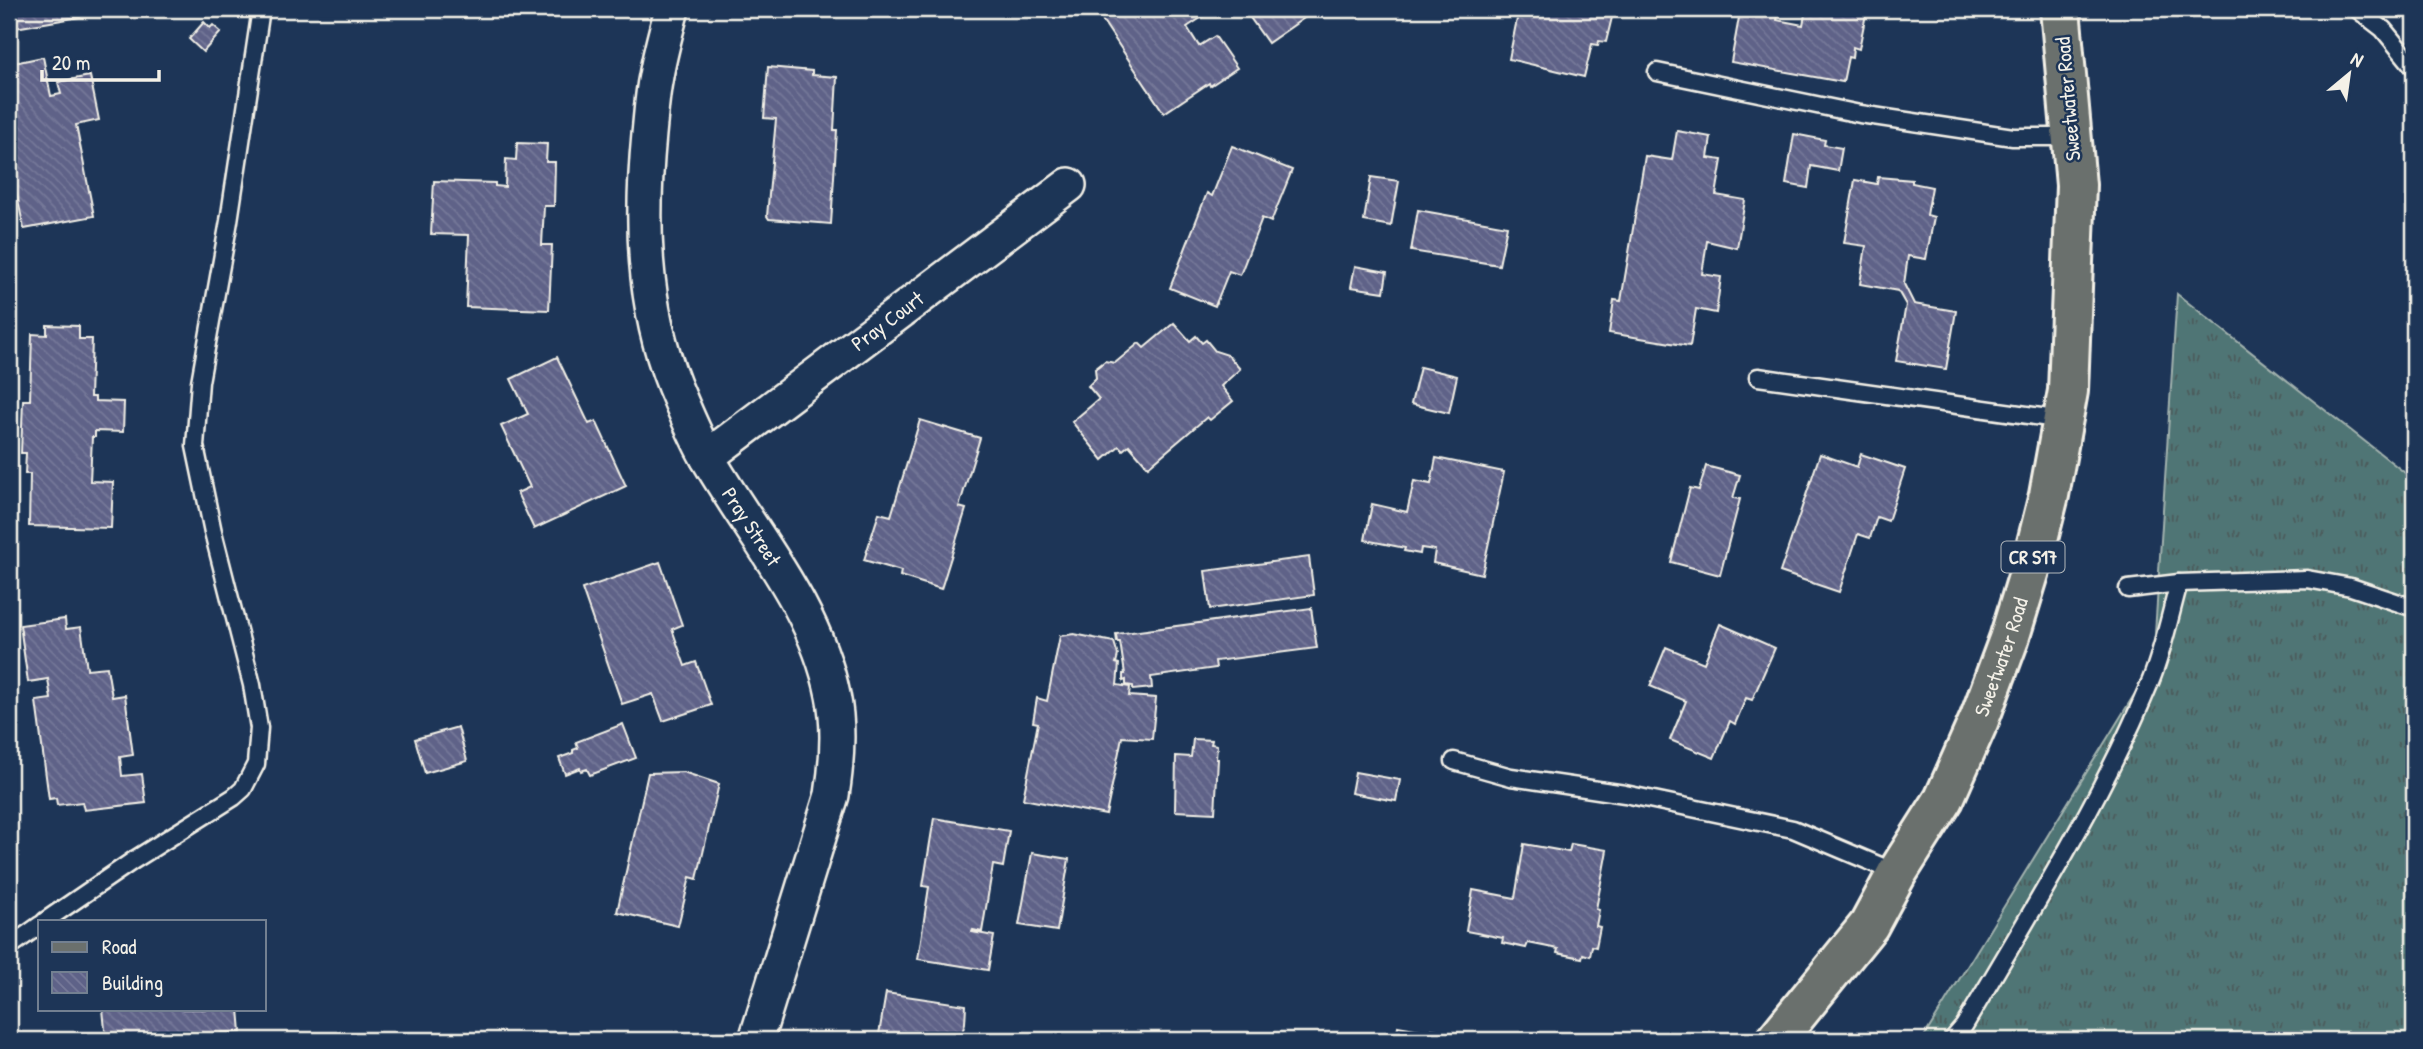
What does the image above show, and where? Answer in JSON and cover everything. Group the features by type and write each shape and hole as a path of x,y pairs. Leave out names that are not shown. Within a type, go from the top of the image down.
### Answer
{"main road":[{"name":"Sweetwater Road","path":"1776,1040 1869,925 1897,873 1944,799 2001,662 2031,567 2049,495 2068,391 2077,185 2060,9"}],"street":[{"name":"Pray Street","path":"672,9 655,77 644,188 644,240 660,342 673,382 707,457 809,622 824,659 834,697 837,737 832,795 756,1040"},
{"name":"Pray Court","path":"707,457 1069,185"}],"lane":[{"path":"46,920 134,860 234,797 243,789 256,764 259,728 252,685 213,532 195,446 200,382 229,221 261,9"},
{"path":"2357,9 2383,29 2414,67"},
{"path":"1657,72 1860,114 2013,137 2072,137"},
{"path":"1758,377 2063,420"},
{"path":"2128,589 2179,583 2307,579 2351,587 2414,608"},
{"path":"1952,1040 1964,1026 2044,890 2110,769 2152,678 2179,583"},
{"path":"1454,761 1511,776 1625,794 1793,829 1897,873"},
{"path":"9,947 38,926"}],"green space":[{"path":"2177,294 2414,480 2414,1040 1922,1040 2153,664"}],"building":[{"path":"9,9 79,9 80,17 9,29"},
{"path":"168,9 192,9 192,11 168,12"},
{"path":"1095,9 1208,9 1210,12 1187,27 1199,46 1215,36 1237,68 1164,113"},
{"path":"1244,9 1317,9 1268,43"},
{"path":"1519,9 1614,9 1606,42 1592,44 1584,77 1509,59"},
{"path":"1806,9 1867,9 1859,49 1853,47 1852,58 1848,57 1843,82 1731,62 1740,12 1758,15 1759,11 1778,15 1777,20 1803,25"},
{"path":"204,22 210,28 213,25 221,32 203,52 189,39"},
{"path":"43,57 51,96 61,94 58,82 90,76 99,120 76,125 94,216 24,229 15,186 10,187 9,182 9,64"},
{"path":"768,67 812,71 812,75 837,77 834,130 837,130 831,224 769,219 767,216 776,119 764,118"},
{"path":"1677,131 1711,137 1708,158 1722,160 1716,195 1745,200 1737,248 1707,241 1702,274 1721,277 1716,313 1696,309 1690,346 1609,333 1614,300 1621,301 1645,156 1672,160"},
{"path":"1794,134 1825,140 1824,145 1842,148 1838,171 1811,166 1808,188 1786,184"},
{"path":"517,143 547,144 546,162 555,162 554,206 544,206 542,245 552,245 549,310 466,307 469,235 431,234 434,181 495,183 495,186 505,187 506,159 516,160"},
{"path":"1232,146 1292,170 1271,222 1262,218 1240,275 1229,271 1215,306 1170,288 1207,193 1212,196"},
{"path":"1371,177 1399,181 1391,226 1364,221"},
{"path":"1878,177 1912,180 1912,183 1932,187 1927,215 1934,217 1926,259 1908,256 1904,284 1914,304 1956,311 1946,369 1896,361 1906,305 1898,291 1860,284 1866,246 1844,243 1855,180 1877,184"},
{"path":"1418,210 1507,226 1499,265 1411,251"},
{"path":"1355,266 1387,272 1384,292 1351,287"},
{"path":"1174,323 1190,341 1196,336 1202,343 1206,340 1215,351 1228,355 1240,369 1221,386 1233,401 1210,420 1207,417 1148,467 1129,445 1123,450 1119,446 1103,460 1072,422 1099,399 1088,386 1096,378 1095,369 1105,361 1115,363 1139,343 1144,348"},
{"path":"47,325 79,326 79,339 92,339 90,397 95,397 95,401 124,402 123,432 95,431 95,437 92,437 90,481 113,482 111,528 29,526 30,474 25,474 26,453 21,453 23,400 30,400 32,334 47,335"},
{"path":"557,357 589,424 596,421 626,486 534,529 517,493 530,487 501,426 528,414 511,379"},
{"path":"1420,367 1457,376 1449,413 1411,404"},
{"path":"920,420 980,438 959,507 966,509 941,589 900,576 901,571 864,560 879,513 891,516"},
{"path":"1820,454 1857,467 1861,454 1905,469 1888,521 1877,517 1870,538 1858,534 1839,592 1780,572"},
{"path":"1436,458 1504,472 1482,574 1433,563 1435,550 1421,548 1420,554 1404,551 1405,548 1365,540 1372,504 1407,512 1414,481 1431,484"},
{"path":"1706,466 1740,475 1733,498 1740,499 1720,575 1671,562 1690,488 1699,490"},
{"path":"1309,557 1314,595 1210,609 1205,571"},
{"path":"660,562 682,625 672,629 685,666 696,662 711,705 663,721 653,694 622,704 582,589"},
{"path":"1311,608 1317,648 1215,661 1216,668 1151,677 1152,688 1133,690 1133,686 1126,685 1126,680 1123,681 1125,674 1120,642 1117,642 1116,634"},
{"path":"65,619 66,629 81,627 87,669 107,667 112,697 125,695 133,755 120,757 122,776 142,774 146,803 84,810 82,802 57,805 56,798 49,799 36,701 51,699 48,679 28,682 20,625"},
{"path":"1720,624 1775,648 1752,700 1746,698 1735,724 1730,721 1714,758 1670,740 1686,701 1650,686 1666,647 1704,663"},
{"path":"1074,634 1114,642 1118,655 1116,663 1119,664 1117,685 1130,687 1129,696 1156,698 1152,739 1122,737 1106,815 1023,799 1038,723 1033,722 1037,698 1047,701 1060,636"},
{"path":"623,724 636,758 590,775 587,769 581,771 580,768 565,774 559,758 573,753 573,750 578,748 576,742"},
{"path":"458,727 467,761 425,773 415,739"},
{"path":"1193,739 1212,740 1211,744 1217,745 1215,813 1175,811 1176,756 1191,757"},
{"path":"683,772 719,784 697,879 690,877 678,926 617,912 648,773"},
{"path":"1355,772 1400,780 1396,801 1351,793"},
{"path":"934,818 1009,831 1003,867 993,865 982,932 972,932 994,936 988,970 918,959 929,887 923,886"},
{"path":"1524,844 1569,852 1571,844 1607,850 1596,909 1599,910 1596,926 1600,927 1596,947 1592,946 1590,956 1583,954 1582,958 1557,953 1558,949 1528,943 1526,948 1502,943 1503,938 1466,931 1473,890 1515,898"},
{"path":"1032,853 1069,859 1057,931 1019,925"},
{"path":"886,993 966,1005 960,1040 878,1040"},
{"path":"103,1010 239,1010 241,1032 163,1040 106,1040"},
{"path":"1398,1026 1466,1035 1465,1040 1396,1040"}]}
